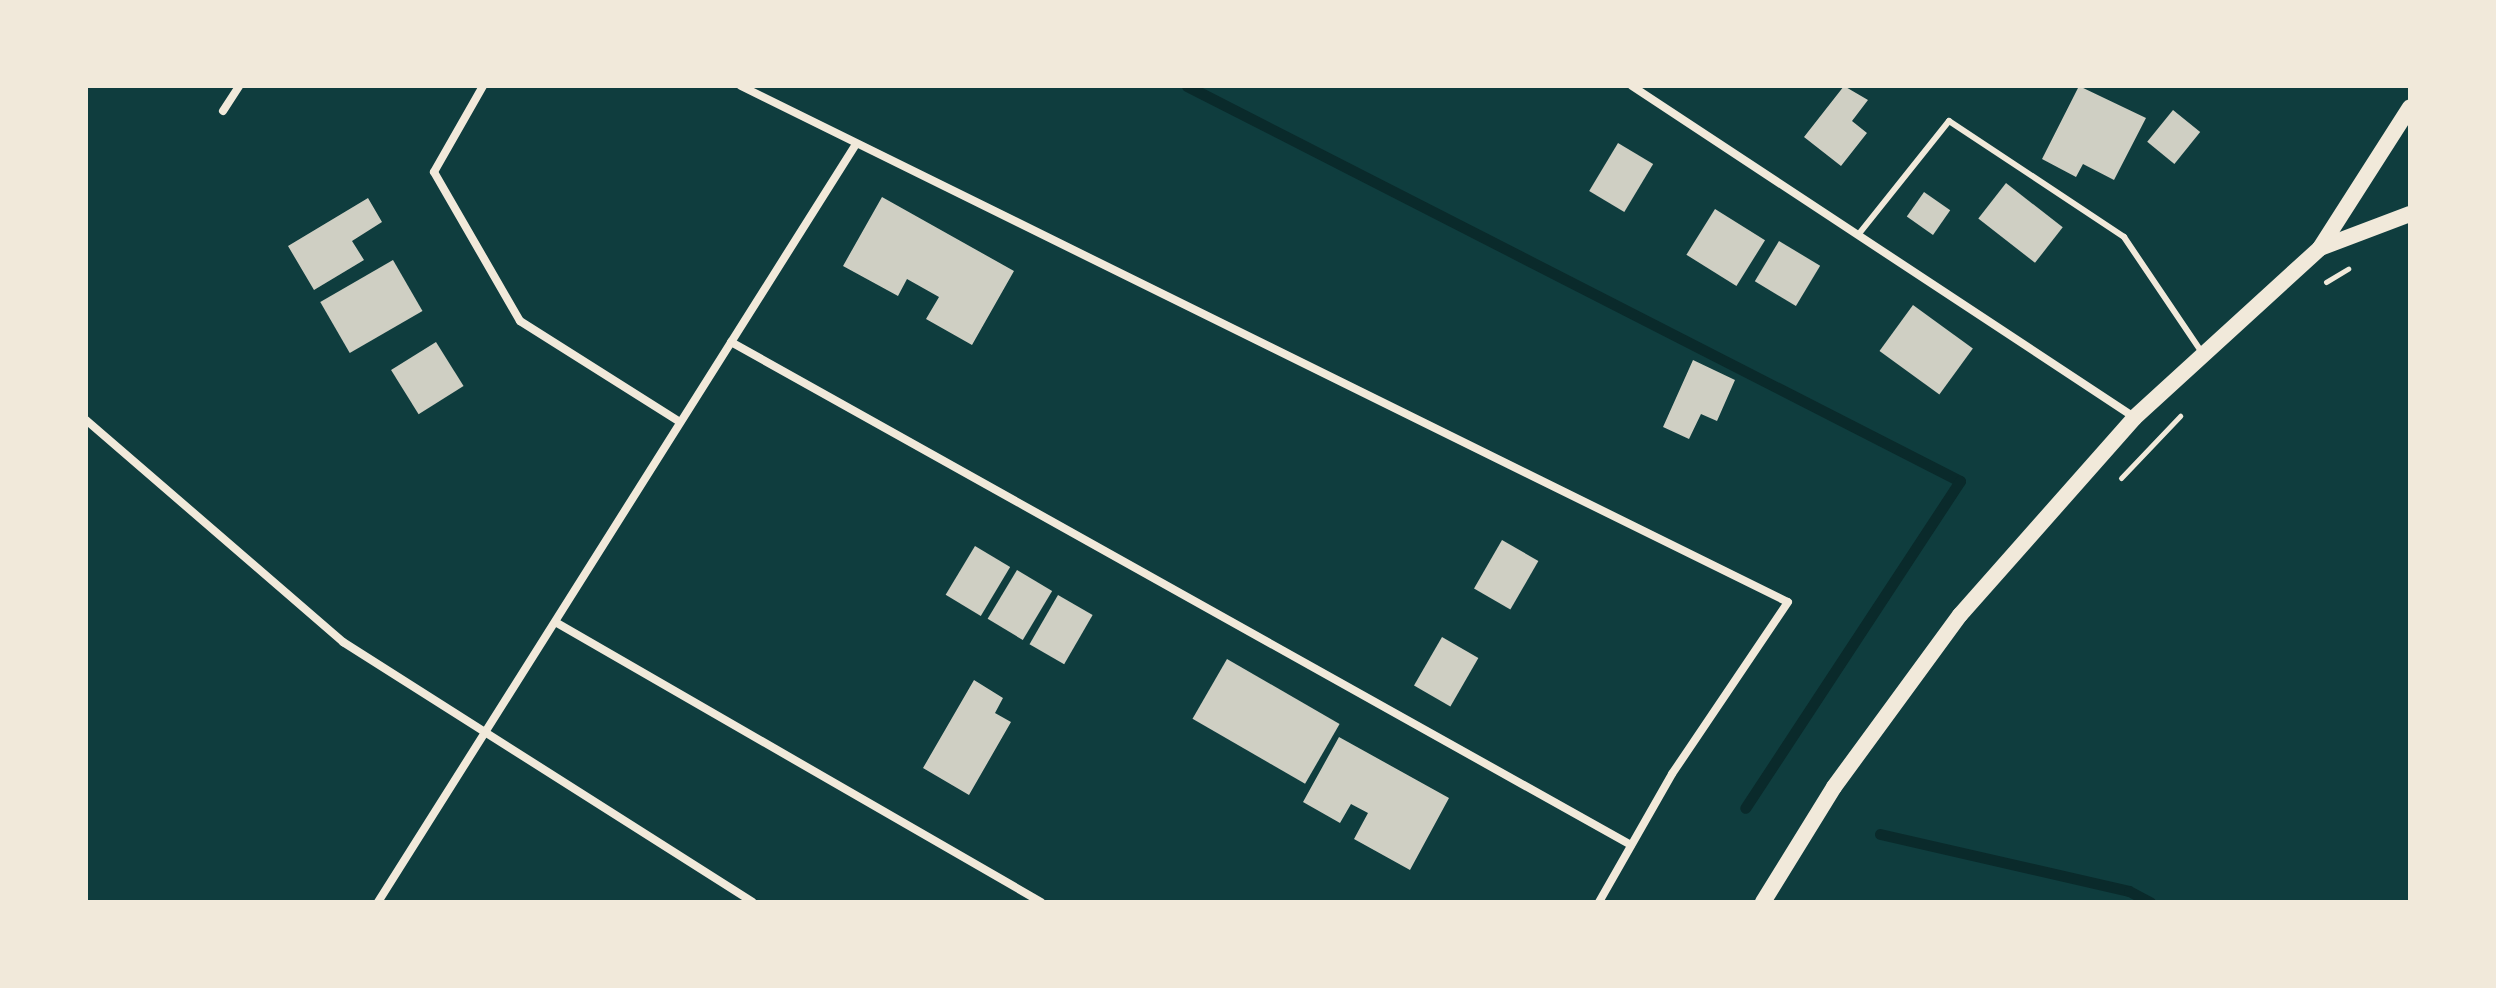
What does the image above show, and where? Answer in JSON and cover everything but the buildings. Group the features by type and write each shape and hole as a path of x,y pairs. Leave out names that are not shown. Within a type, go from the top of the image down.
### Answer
{"main road":[{"path":"1763,902 1834,787 1960,615 2134,418 2201,351 2320,248 2410,107"},
{"path":"2320,248 2410,214"}],"street":[{"path":"223,111 239,86"},
{"path":"483,86 434,172 520,321 680,422"},
{"path":"741,86 1788,602 1709,715 1599,902"},
{"path":"1632,86 2134,418"},
{"path":"378,902 482,732 557,623 856,144"},
{"path":"731,342 1631,845"},
{"path":"86,420 343,642 753,902"},
{"path":"557,623 1041,902"}],"lane":[{"path":"1858,235 1949,121 2124,237 2201,351"}],"path":[{"path":"2315,292 2359,262"},
{"path":"2118,482 2183,413"}],"waterway":[{"path":"1187,86 1960,481 1745,808"},
{"path":"1880,834 2129,891 2150,902"}]}
